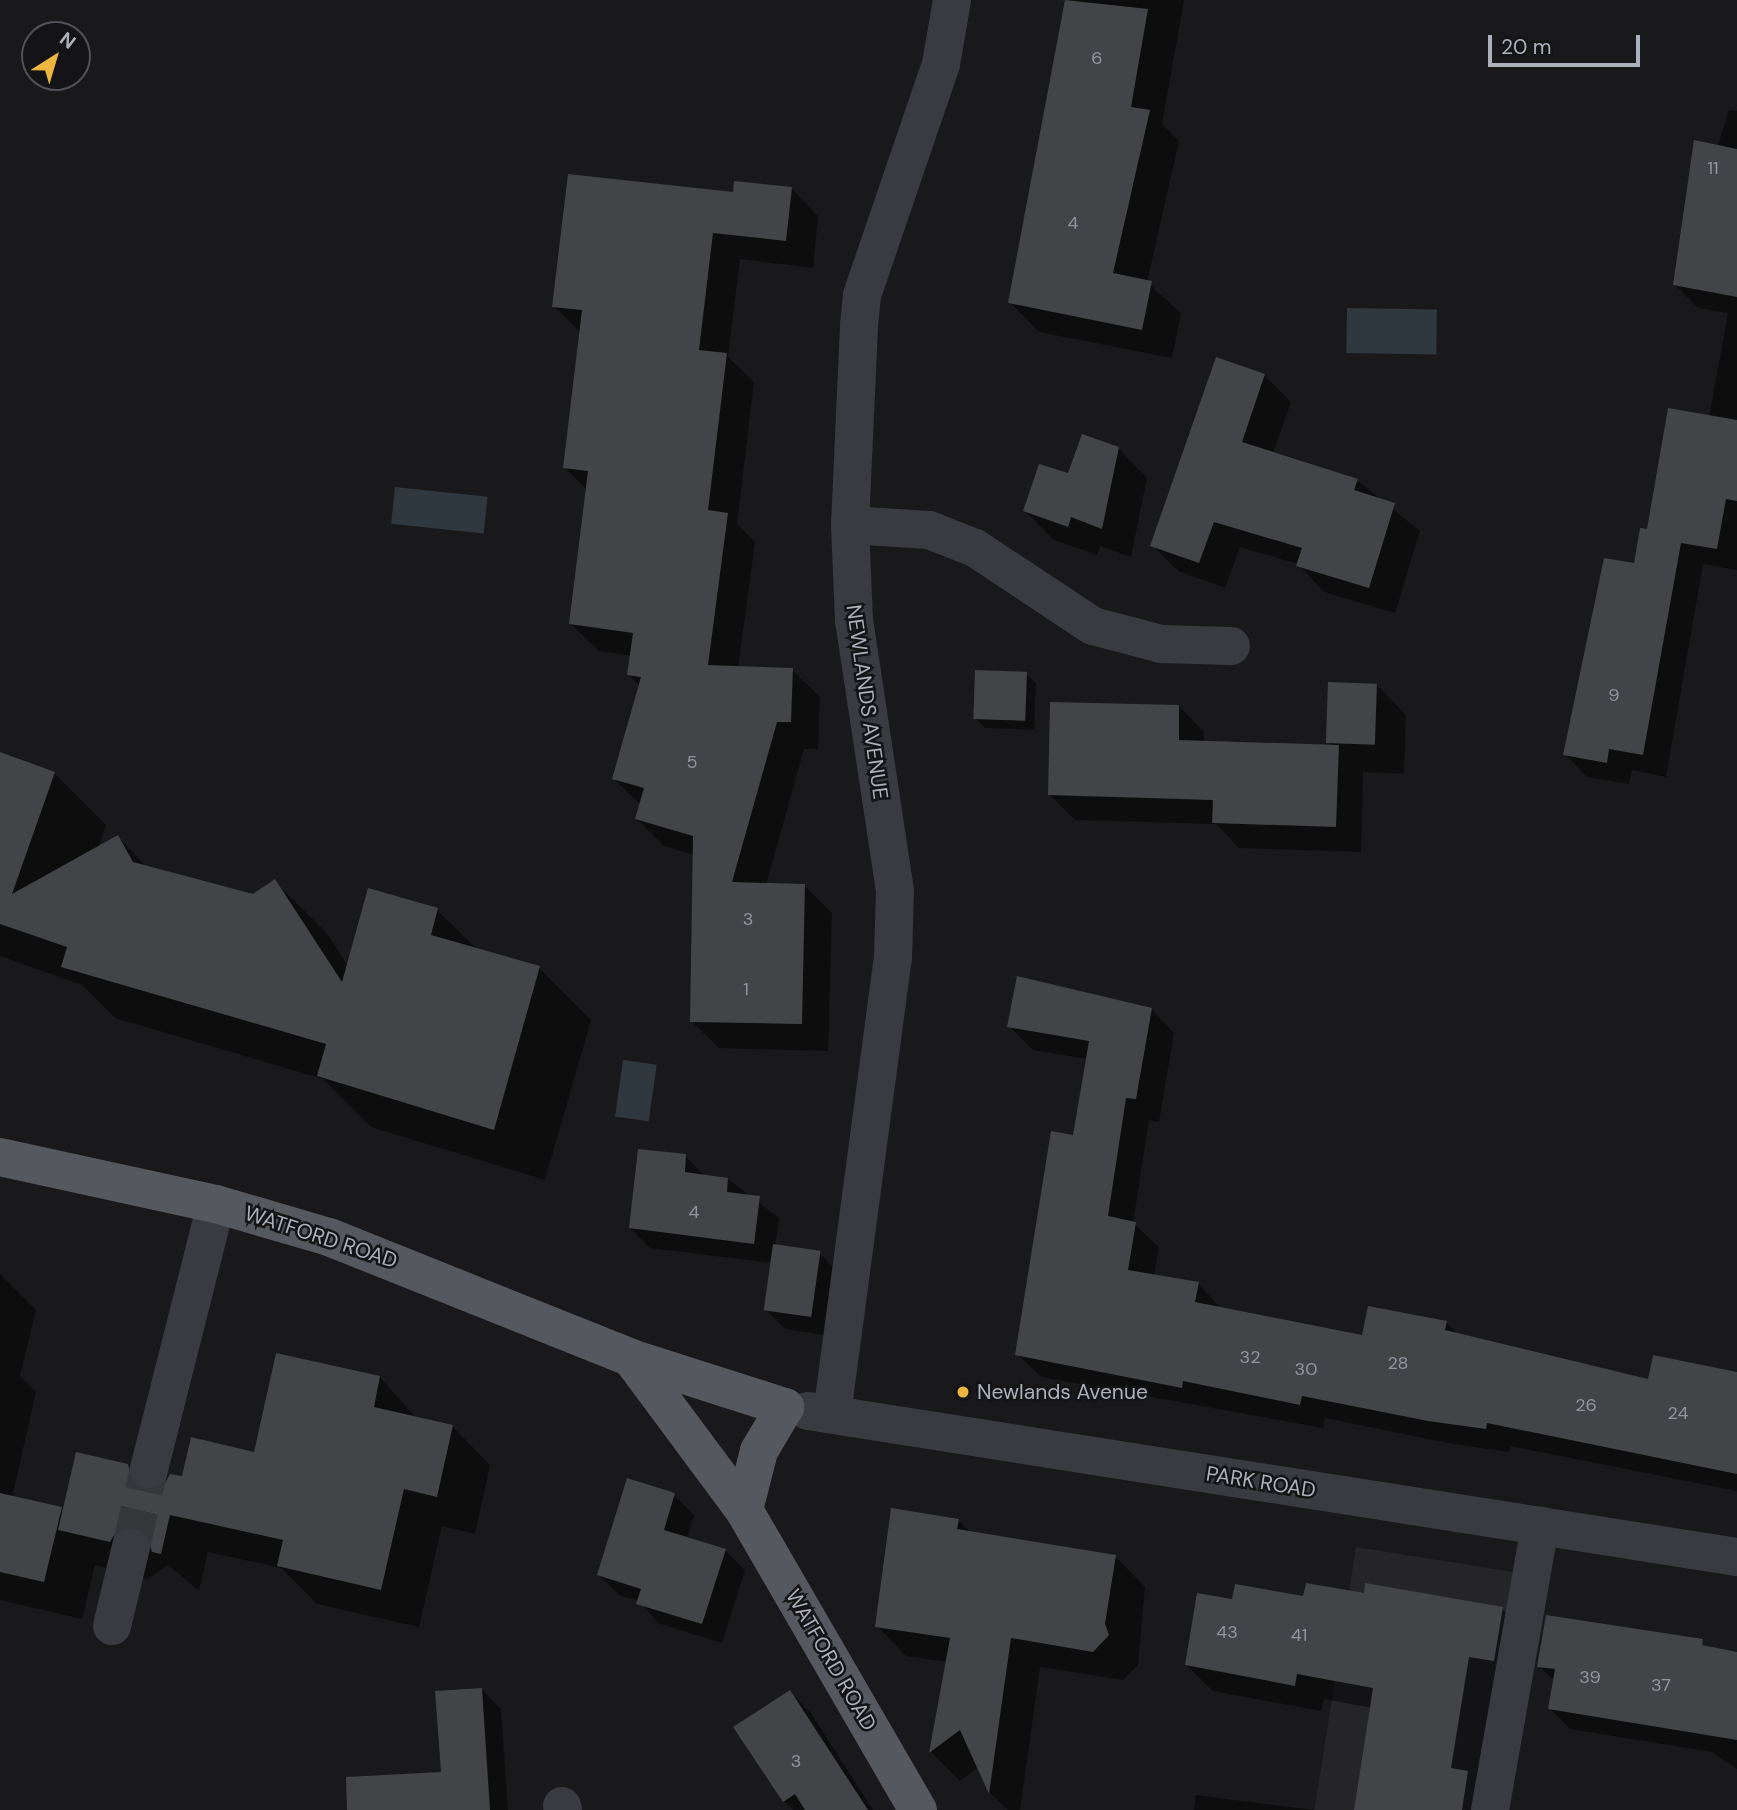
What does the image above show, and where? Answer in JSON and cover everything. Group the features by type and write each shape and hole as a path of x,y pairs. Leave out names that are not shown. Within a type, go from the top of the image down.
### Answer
{"main road":[{"name":"WATFORD ROAD","path":"0,1157 216,1204 399,1262 631,1357 785,1407"},
{"name":"WATFORD ROAD","path":"631,1357 744,1510 918,1810"},
{"path":"744,1510 759,1451 785,1407"}],"street":[{"name":"NEWLANDS AVENUE","path":"832,1414 893,958 895,891 854,621 850,526 862,295 941,64 952,0"},
{"path":"850,526 929,530 975,548 1093,626 1161,644 1231,646"},
{"path":"149,1469 216,1204"},
{"name":"PARK ROAD","path":"785,1407 1737,1556"},
{"path":"1490,1810 1540,1525"},
{"path":"112,1626 131,1547"}],"shaded area":[{"path":"1347,308 1437,310 1436,355 1346,353"},
{"path":"395,487 487,497 484,534 391,524"},
{"path":"623,1060 657,1065 649,1121 615,1116"},
{"path":"1356,1547 1542,1576 1505,1810 1314,1810"}],"building":[{"path":"1065,0 1148,9 1131,107 1150,110 1113,273 1152,281 1142,330 1008,303"},
{"path":"1694,140 1737,149 1737,297 1673,285"},
{"path":"568,174 733,192 734,181 792,187 786,241 713,233 699,350 727,353 708,510 728,513 708,665 793,668 791,722 777,722 732,882 805,884 802,1024 690,1022 693,836 635,819 644,788 612,779 641,677 627,675 633,633 569,624 588,471 563,468 582,310 552,307"},
{"path":"1216,357 1265,374 1242,442 1358,479 1354,490 1395,503 1369,588 1296,566 1302,548 1214,522 1199,563 1150,546"},
{"path":"1668,408 1737,420 1737,501 1726,499 1717,549 1681,543 1643,755 1609,749 1607,763 1563,755 1604,558 1634,563 1640,528 1647,529"},
{"path":"1082,434 1119,447 1102,529 1071,517 1068,527 1023,511 1039,464 1068,473"},
{"path":"975,670 1027,672 1025,721 973,719"},
{"path":"1328,682 1377,684 1375,745 1326,743"},
{"path":"1050,702 1179,705 1179,740 1339,745 1336,827 1212,823 1213,800 1048,795"},
{"path":"0,752 55,772 12,894 118,835 133,862 253,894 275,879 342,982 368,888 438,908 431,935 540,966 494,1130 317,1076 326,1044 61,967 67,947 0,924"},
{"path":"1017,976 1152,1008 1136,1099 1126,1098 1108,1216 1136,1222 1128,1270 1199,1282 1195,1302 1362,1335 1368,1306 1447,1321 1445,1330 1648,1379 1653,1355 1737,1372 1737,1474 1487,1423 1486,1429 1428,1421 1302,1396 1300,1405 1183,1381 1182,1388 1015,1355 1051,1131 1073,1135 1089,1041 1007,1027"},
{"path":"638,1149 686,1154 685,1172 728,1178 727,1192 760,1196 754,1244 629,1228"},
{"path":"773,1244 821,1251 811,1317 764,1310"},
{"path":"276,1353 380,1376 374,1407 453,1425 437,1497 404,1489 381,1590 277,1566 283,1540 170,1515 161,1554 152,1552 146,1532 135,1526 116,1532 110,1542 58,1530 76,1452 128,1464 133,1484 144,1490 164,1485 170,1474 182,1476 191,1437 254,1452"},
{"path":"627,1478 675,1493 664,1530 726,1549 702,1624 636,1604 641,1589 597,1575"},
{"path":"0,1493 62,1507 44,1582 0,1572"},
{"path":"891,1508 959,1519 957,1529 1116,1555 1105,1624 1109,1635 1093,1652 1011,1638 989,1794 960,1730 929,1753 950,1638 875,1627"},
{"path":"1306,1583 1364,1593 1365,1583 1503,1607 1494,1661 1469,1657 1451,1768 1468,1771 1462,1810 1354,1810 1373,1688 1297,1674 1295,1686 1185,1665 1197,1593 1232,1599 1235,1584 1303,1596"},
{"path":"1546,1615 1703,1639 1702,1645 1737,1652 1737,1740 1548,1709 1555,1669 1537,1667"},
{"path":"482,1688 490,1810 347,1810 346,1777 441,1772 435,1691"},
{"path":"790,1690 868,1810 805,1810 795,1794 783,1802 733,1727"}],"tunnel":[{"path":"131,1547 149,1469"}],"place":[{"name":"Newlands Avenue","path":"963,1392"}]}
